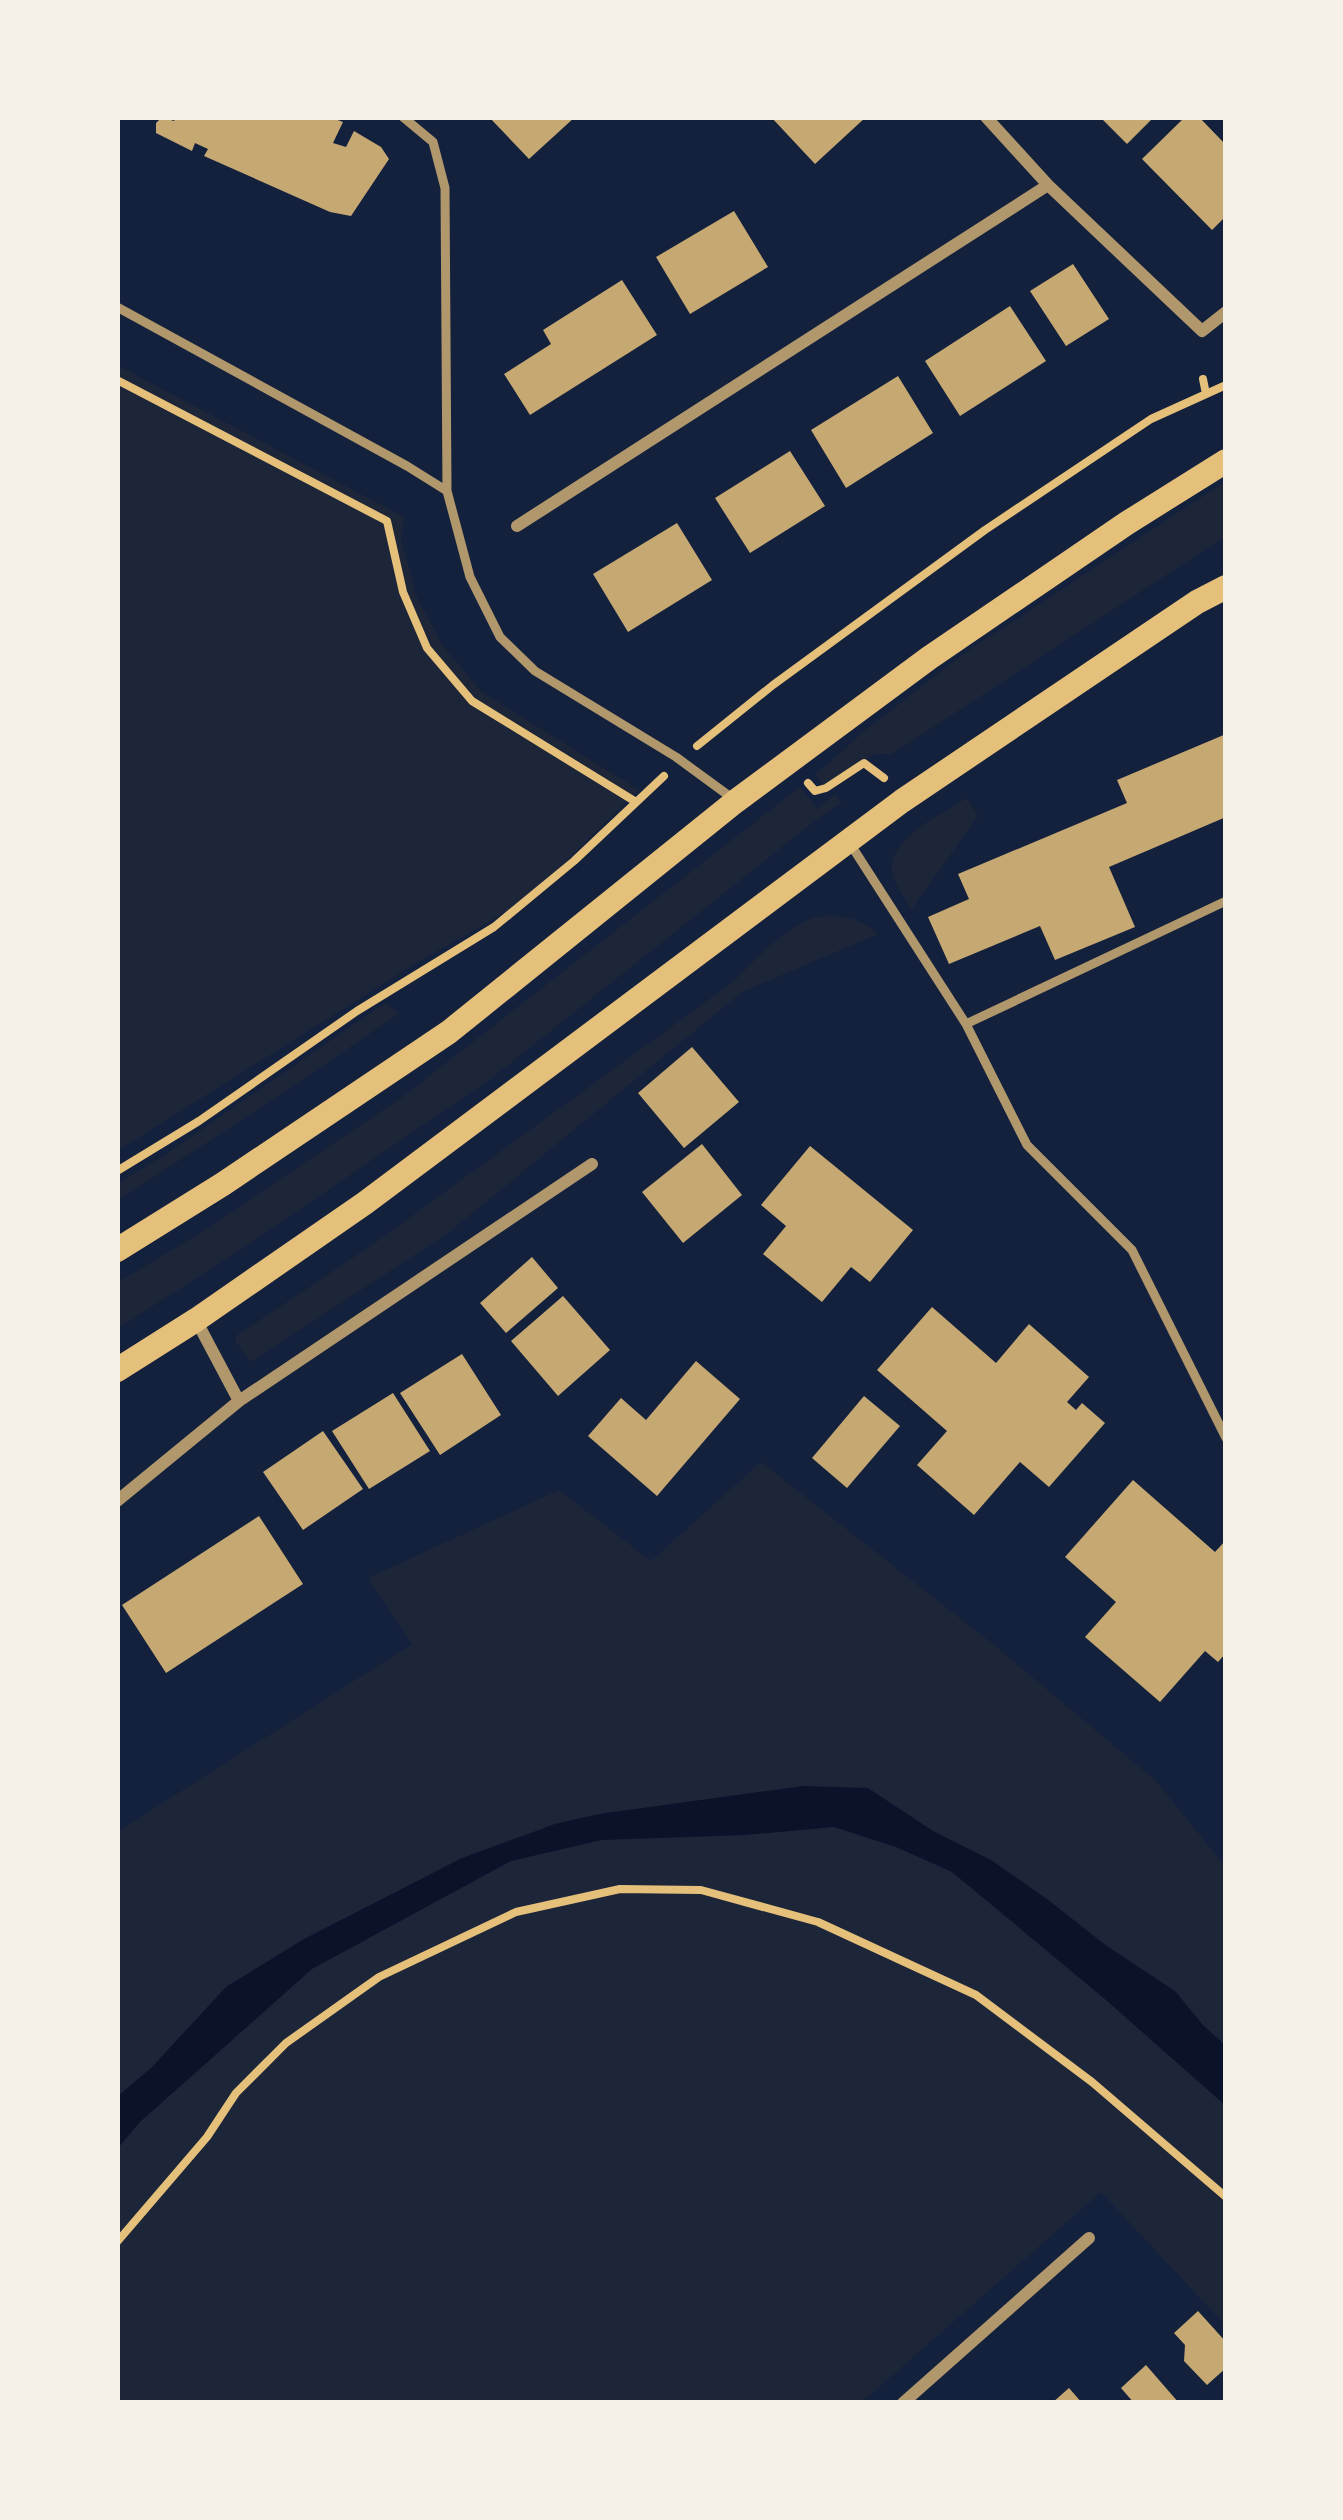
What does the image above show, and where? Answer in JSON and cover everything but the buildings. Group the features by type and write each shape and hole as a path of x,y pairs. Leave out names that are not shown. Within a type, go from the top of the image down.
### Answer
{"main road":[{"path":"117,1250 449,1032 736,801 929,658 1226,461"},
{"path":"117,1370 365,1203 902,801 1226,587"}],"street":[{"path":"986,117 1048,185 1202,331 1226,312"},
{"path":"518,526 1048,185"},
{"path":"117,1501 239,1400 592,1164"},
{"path":"196,1320 239,1400"},
{"path":"903,2403 1089,2238"}],"lane":[{"path":"403,117 434,142 445,188 447,490 470,577 500,637 535,671 736,801"},
{"path":"117,307 447,490"},
{"path":"849,842 965,1024 1027,1145 1132,1250 1226,1438"},
{"path":"965,1024 1226,901"}],"path":[{"path":"1203,379 1206,394"},
{"path":"117,380 387,521 404,592 427,648 472,701 636,802"},
{"path":"117,1171 199,1121 357,1011 494,927 747,706 986,530 1151,419 1226,385"},
{"path":"807,782 815,791 826,788 864,763 884,778"},
{"path":"117,2242 207,2137 236,2092 286,2043 379,1977 516,1912 620,1889 701,1890 818,1922 976,1995 1092,2082 1226,2197"}],"shaded area":[{"path":"117,365 404,517 401,540 417,597 442,645 482,692 639,790 525,901 415,964 117,1151"},
{"path":"1226,481 1226,536 892,754 874,754 826,787 815,775 962,655"},
{"path":"800,787 818,809 835,794 842,803 489,1080 117,1329 117,1283 401,1098"},
{"path":"967,798 978,816 911,910 893,876 897,851 917,830"},
{"path":"814,917 848,918 878,934 742,992 448,1233 251,1362 236,1336 375,1243 733,982 780,937"},
{"path":"385,1003 400,1013 117,1201 117,1184"},
{"path":"761,1462 994,1645 1155,1780 1226,1867 1226,2326 1101,2192 861,2403 117,2403 117,1832 412,1644 368,1578 559,1490 651,1561"},
{"path":"803,1786 868,1788 933,1831 991,1860 1175,1991 1226,2046 1226,2106 952,1872 834,1827 602,1840 511,1861 312,1969 140,2122 117,2149 117,2097 152,2067 226,1987 304,1939 462,1858 555,1824"}]}
